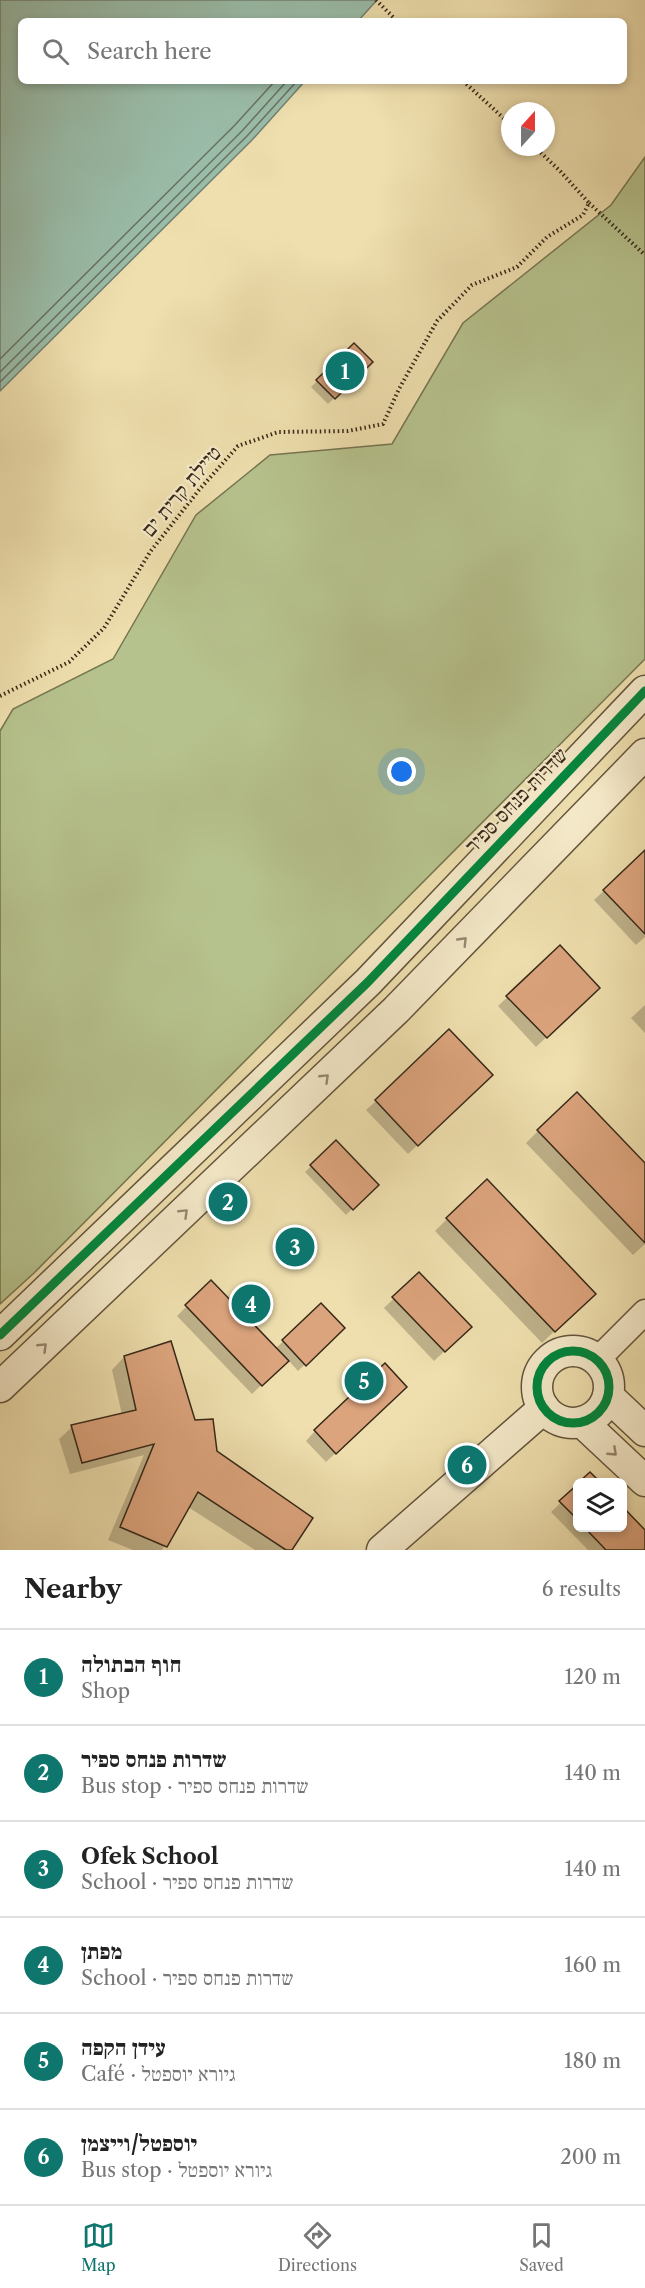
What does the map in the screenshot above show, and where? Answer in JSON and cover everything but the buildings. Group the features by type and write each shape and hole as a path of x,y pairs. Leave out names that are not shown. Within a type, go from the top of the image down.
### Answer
{"street":[{"name":"שדרות פנחס ספיר","path":"0,1335 368,982 645,691"},
{"path":"0,1387 396,1010 645,754"},
{"path":"597,1360 645,1312"},
{"path":"575,1351 587,1354 597,1360 608,1376 608,1396 599,1413 582,1422 561,1421 551,1416 538,1398 539,1375 544,1365 553,1357 564,1352 575,1351"},
{"path":"608,1396 645,1431"},
{"path":"382,1550 544,1408"},
{"path":"582,1422 645,1481"}],"path":[{"path":"375,0 394,18"},
{"path":"466,84 501,116"},
{"path":"544,156 589,203 645,255"}],"green space":[{"path":"645,157 645,659 34,1273 0,1304 0,731 13,709 113,659 196,515 270,455 392,444 463,323 611,205"}],"water":[{"path":"0,0 377,0 361,18 18,18 18,84 302,84 252,140 0,391"}],"cycle path":[{"path":"0,1335 368,982 645,691"},
{"path":"573,1351 593,1357 603,1367 609,1387 603,1407 593,1417 573,1423 553,1417 543,1407 537,1387 543,1367 553,1357 573,1351"}],"place":[{"name":"חוף הבתולה","path":"345,371"},
{"name":"שדרות פנחס ספיר","path":"228,1202"},
{"name":"Ofek School","path":"295,1247"},
{"name":"מפתן","path":"251,1304"},
{"name":"עידן הקפה","path":"364,1381"},
{"name":"יוספטל/וייצמן","path":"467,1465"}]}
